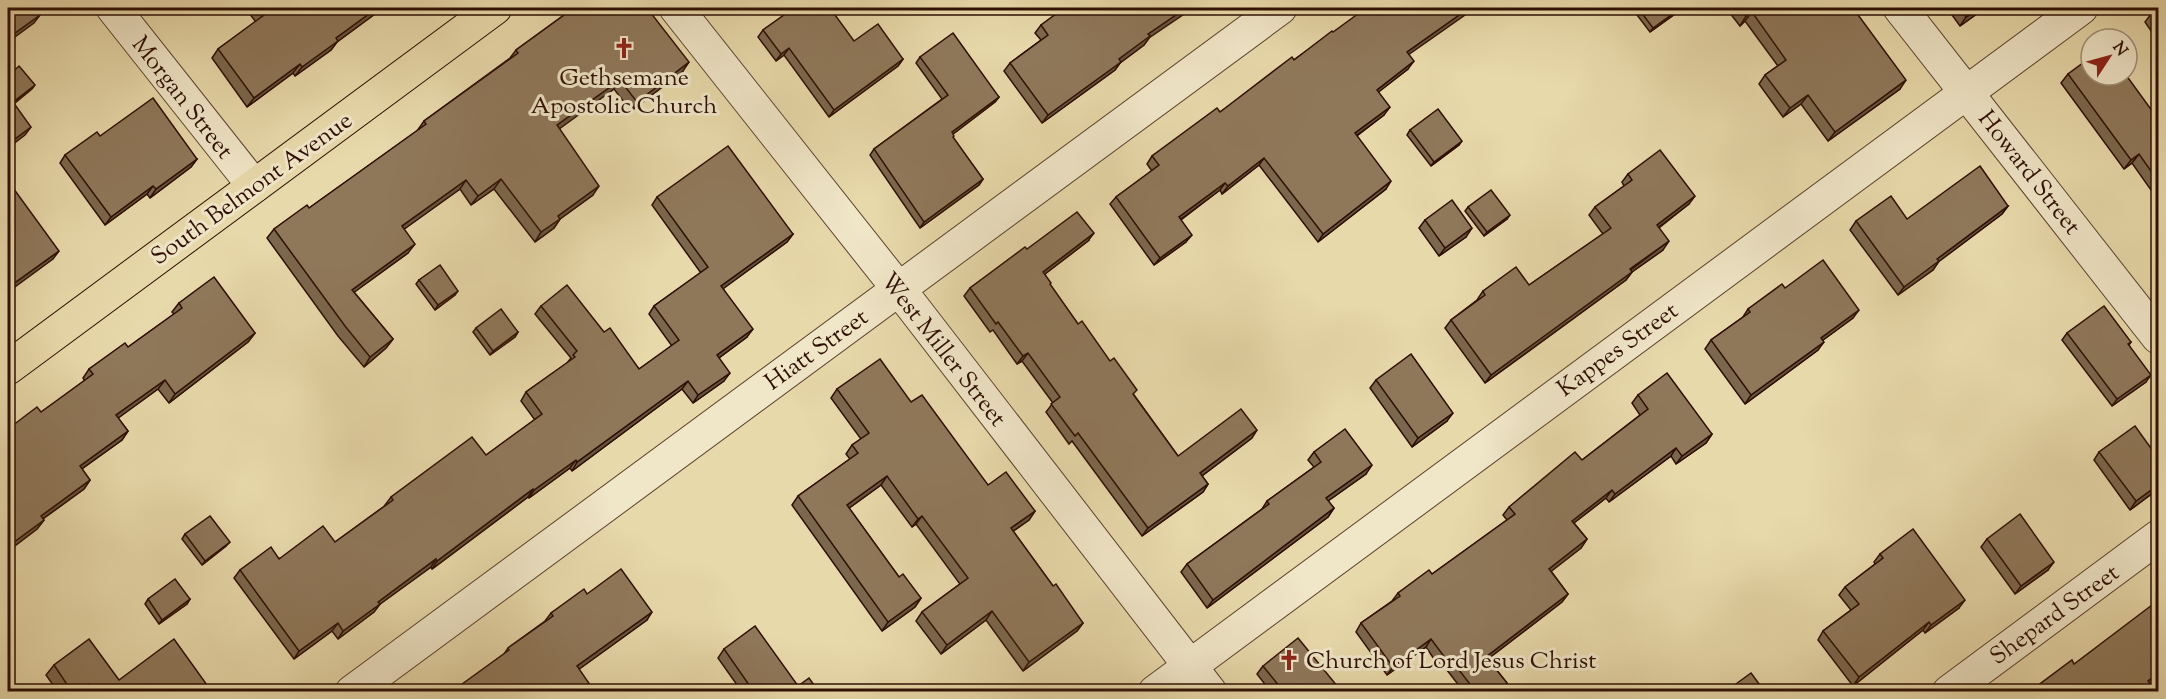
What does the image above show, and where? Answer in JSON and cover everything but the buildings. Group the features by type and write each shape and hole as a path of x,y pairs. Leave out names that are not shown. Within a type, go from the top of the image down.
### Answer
{"main road":[{"name":"South Belmont Avenue","path":"8,368 495,8"}],"street":[{"name":"Morgan Street","path":"113,8 254,186"},
{"name":"West Miller Street","path":"676,8 898,289 1210,692"},
{"name":"Hiatt Street","path":"352,692 1280,8"},
{"name":"Howard Street","path":"1900,8 2158,337"},
{"name":"Kappes Street","path":"1155,692 2081,8"},
{"name":"Shepard Street","path":"1949,692 2158,537"}],"place":[{"name":"Gethsemane Apostolic Church","path":"624,48"},
{"name":"Church of Lord Jesus Christ","path":"1289,660"}]}
